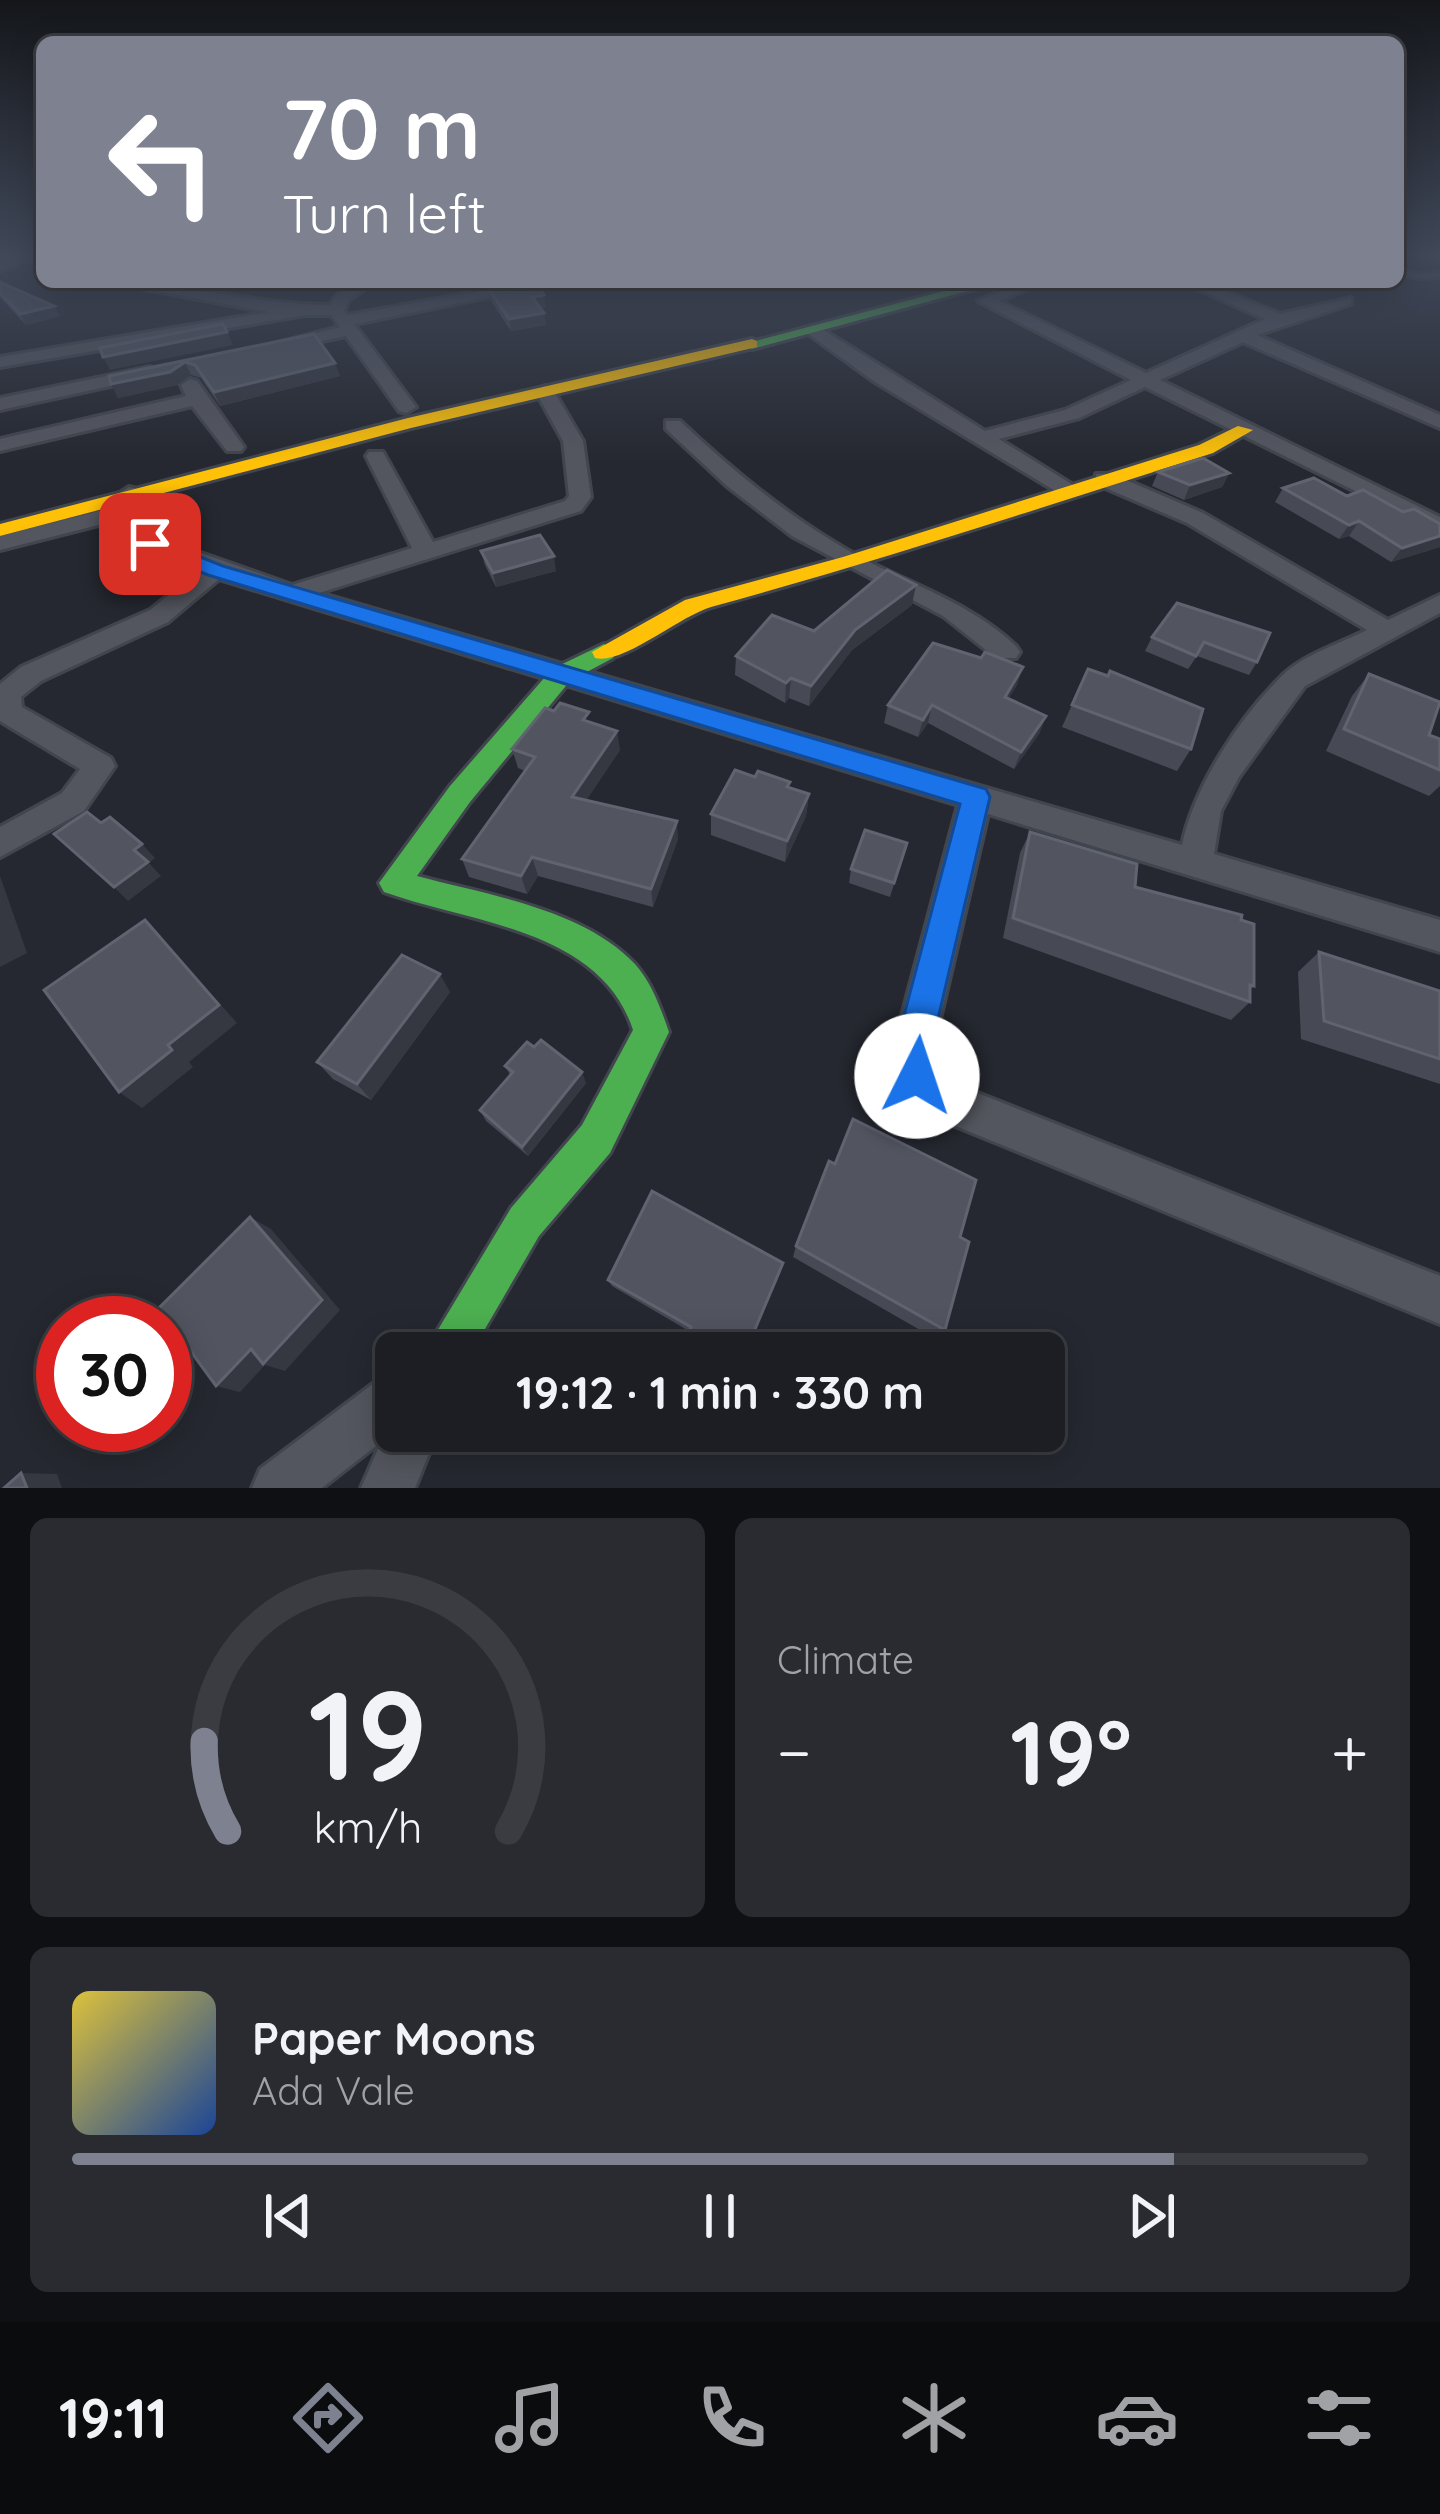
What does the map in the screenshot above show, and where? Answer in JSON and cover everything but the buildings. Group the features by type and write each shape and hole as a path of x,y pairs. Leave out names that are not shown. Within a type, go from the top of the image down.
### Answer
{"main road":[{"path":"0,512 233,447 775,323"},
{"path":"0,530 836,323"},
{"path":"459,1332 525,1222 596,1139 651,1032 637,992 613,964 574,944 395,883 460,794 561,675 693,605 851,562 1206,449 1244,430"}],"street":[{"path":"0,362 230,323"},
{"path":"266,347 332,323"},
{"path":"345,323 406,407"},
{"path":"1031,323 1440,526"},
{"path":"985,437 1072,414 1268,323"},
{"path":"811,330 880,378 1070,490"},
{"path":"1242,334 1440,422"},
{"path":"22,440 7,403 172,367 195,400 224,426 233,447"},
{"path":"292,593 574,506 580,497 572,441 545,392"},
{"path":"0,445 195,400"},
{"path":"673,425 773,514 851,562 980,622 1006,652"},
{"path":"376,455 427,553"},
{"path":"1104,479 1195,518 1384,629"},
{"path":"0,543 131,501 150,544 215,570 1440,936"},
{"path":"0,843 73,802 100,766 8,712 6,694 31,674 159,616 215,570"},
{"path":"1195,864 1205,811 1275,700 1295,679 1347,656 1384,629 1440,602"},
{"path":"976,797 912,1053 917,1076 936,1096 1440,1300"},
{"path":"278,1488 375,1414"},
{"path":"388,1488 403,1452"}],"traffic: fast":[{"path":"752,344 832,323"},
{"path":"459,1332 525,1222 596,1139 651,1032 627,980 576,941 515,917 395,883 460,794 561,675 604,652"}],"traffic: slow":[{"path":"0,530 408,423 752,344"},
{"path":"604,652 693,605 851,562 1206,449 1244,430"}],"route":[{"path":"150,544 215,570 976,797 912,1053 917,1076"}]}
